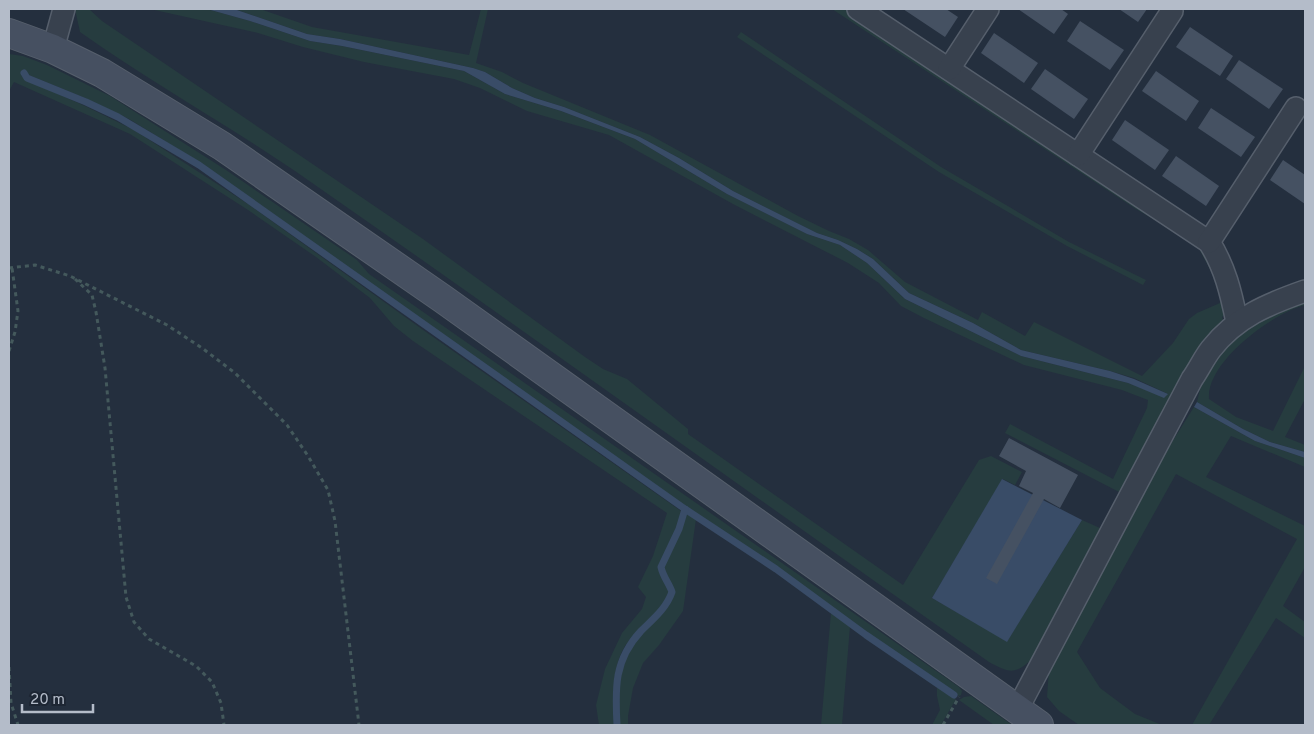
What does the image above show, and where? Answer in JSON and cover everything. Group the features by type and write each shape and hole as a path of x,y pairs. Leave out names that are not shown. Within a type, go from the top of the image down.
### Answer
{"main road":[{"path":"9,33 53,49 102,72 222,146 443,299 1039,725"}],"street":[{"path":"53,49 64,9"},
{"path":"858,9 1209,242 1220,260 1237,322"},
{"path":"949,69 988,9"},
{"path":"1078,155 1172,11"},
{"path":"1209,242 1296,108"},
{"path":"1017,710 1192,379 1211,350 1237,322 1270,304 1305,291"}],"path":[{"path":"9,351 15,332 18,311 10,268 35,265 70,276 166,325 235,372 259,396 287,426 328,490 335,521 359,725"},
{"path":"70,276 92,295 96,312 105,368 126,597 134,622 149,639 196,666 212,682 221,703 224,725"},
{"path":"9,667 11,703 18,725"},
{"path":"943,725 971,678"}],"green space":[{"path":"75,9 89,9 102,21 423,239 585,357 603,369 627,379 688,429 688,434 903,585 979,460 991,456 1022,472 1015,485 1003,479 932,598 1007,641 1082,520 1100,528 1032,659 1021,668 1012,671 989,662 295,171 80,32"},
{"path":"150,9 207,9 310,41 464,71 505,94 561,111 635,139 727,194 807,234 840,245 867,263 905,299 1021,356 1128,383 1146,390 1168,394 1134,378 1021,350 973,323 909,293 873,259 857,249 817,233 733,191 640,137 564,107 535,98 512,88 485,72 340,39 307,34 234,9 260,9 312,27 469,55 481,9 488,9 476,63 502,72 523,83 650,135 798,216 849,239 868,250 905,282 978,320 982,312 1025,336 1034,322 1142,376 1173,343 1189,319 1197,313 1220,303 1220,295 1214,277 1197,245 1136,209 832,9 850,9 1200,241 1224,285 1226,314 1222,317 1224,323 1173,391 1121,493 1005,433 1010,424 1113,479 1147,408 1148,400 1122,390 1024,365 924,318 901,306 879,283 848,263 733,204 609,135 527,111 480,88 454,79 364,62 303,47 258,33"},
{"path":"741,32 941,167 1069,242 1146,280 1143,285 1067,246 939,172 737,37"},
{"path":"9,54 23,56 47,65 110,96 226,170 357,260 369,274 959,687 962,691 961,695 959,696 778,568 685,506 199,162 129,119 26,73 21,75 25,79 134,130 248,204 681,511 678,528 659,567 661,577 669,589 667,601 657,614 630,640 620,655 614,685 615,725 599,725 596,705 605,669 622,633 642,609 646,597 638,587 653,556 667,513 413,341 394,326 370,298 316,257 248,210 130,134 14,82 9,91"},
{"path":"1305,299 1305,305 1276,318 1244,341 1230,355 1218,370 1211,385 1209,399 1236,417 1273,431 1305,366 1305,399 1285,437 1305,445 1305,452 1270,442 1243,429 1197,402 1204,373 1238,333 1262,318"},
{"path":"1194,407 1255,441 1305,458 1305,467 1231,436 1206,477 1305,526 1305,567 1283,606 1305,622 1305,638 1276,618 1209,725 1192,725 1297,539 1176,474 1077,652 1100,688 1135,714 1162,725 1079,725 1059,711 1047,697 1049,669 1162,458"},
{"path":"686,513 696,519 683,611 659,645 643,663 633,688 628,725 618,725 617,698 623,663 635,642 670,604 674,592 662,567 681,529"},
{"path":"831,613 850,626 842,725 821,725"},
{"path":"937,686 956,699 941,725 932,725 940,710"},
{"path":"971,696 1012,725 994,725 959,700"}],"water":[{"path":"207,9 234,9 307,34 340,39 485,72 512,88 535,98 564,107 640,137 733,191 817,233 857,249 873,259 909,293 973,323 1021,350 1110,371 1168,394 1164,398 1128,383 1021,356 905,299 867,263 840,245 807,234 727,194 635,139 561,111 505,94 464,71 310,41"},
{"path":"1197,402 1243,429 1270,442 1305,452 1305,458 1255,441 1194,407"},
{"path":"1002,479 1082,520 1007,642 932,598"}],"building":[{"path":"903,9 946,9 958,17 945,37"},
{"path":"1018,9 1061,9 1068,14 1054,34"},
{"path":"1119,9 1147,9 1138,22"},
{"path":"1080,21 1124,50 1110,70 1067,41"},
{"path":"1190,27 1233,56 1220,76 1176,47"},
{"path":"994,33 1038,63 1024,83 981,53"},
{"path":"1239,60 1283,89 1269,109 1226,79"},
{"path":"1045,69 1088,99 1074,119 1031,89"},
{"path":"1156,71 1199,101 1186,121 1142,91"},
{"path":"1211,108 1255,137 1241,157 1198,128"},
{"path":"1125,120 1169,150 1155,170 1112,140"},
{"path":"1176,156 1219,186 1206,206 1162,176"},
{"path":"1283,160 1305,175 1305,204 1270,180"},
{"path":"1009,438 1078,475 1060,508 1044,499 997,584 986,578 1033,493 1019,486 1026,471 999,456"}],"waterway":[{"path":"24,73 27,78 118,117 199,165 685,509 776,569 866,635 954,695"},
{"path":"617,725 616,699 621,664 632,642 663,609 672,592 661,567 679,529 685,509"}]}
